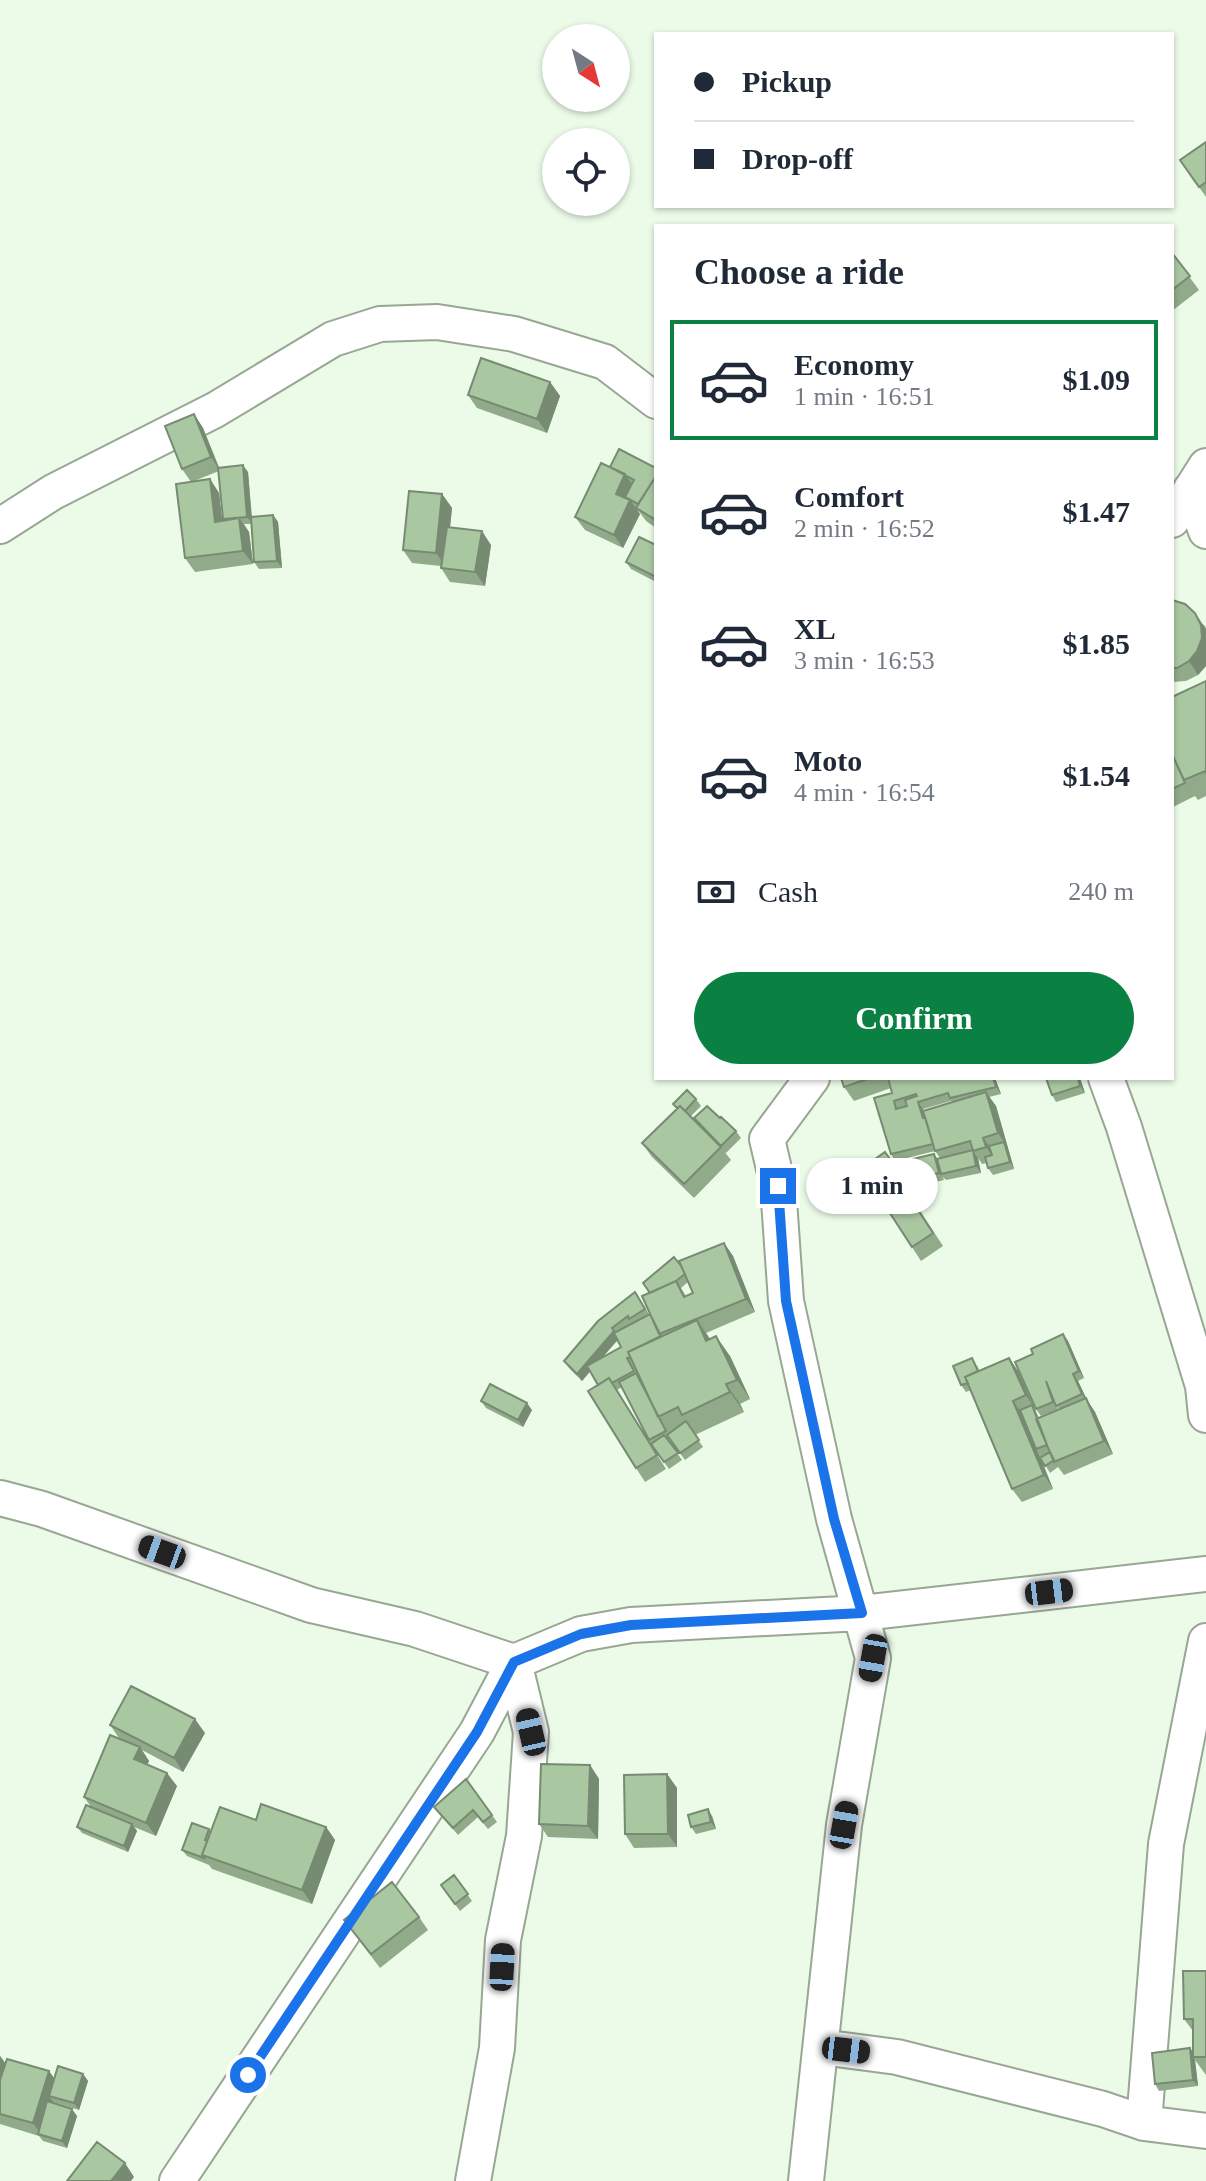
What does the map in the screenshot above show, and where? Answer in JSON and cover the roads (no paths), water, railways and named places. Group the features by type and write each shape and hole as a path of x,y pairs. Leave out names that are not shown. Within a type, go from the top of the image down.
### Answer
{"street":[{"path":"0,526 53,492 215,410 333,339 380,324 437,322 514,334 605,362 654,399"},
{"path":"1174,517 1198,478"},
{"path":"1198,478 1206,531"},
{"path":"806,2181 844,1825 873,1658 834,1519 786,1301 778,1186 767,1139 811,1080"},
{"path":"1107,1080 1203,1386 1206,1415"},
{"path":"0,1498 42,1509 311,1605 415,1629 514,1662"},
{"path":"177,2181 477,1732 514,1662 581,1634 631,1625 862,1613 1206,1574"},
{"path":"1144,2123 1166,1844 1206,1641"},
{"path":"473,2181 497,2048 503,1940 524,1836 531,1732 514,1662"},
{"path":"821,2047 897,2057 1103,2109 1144,2123 1206,2131"}]}
